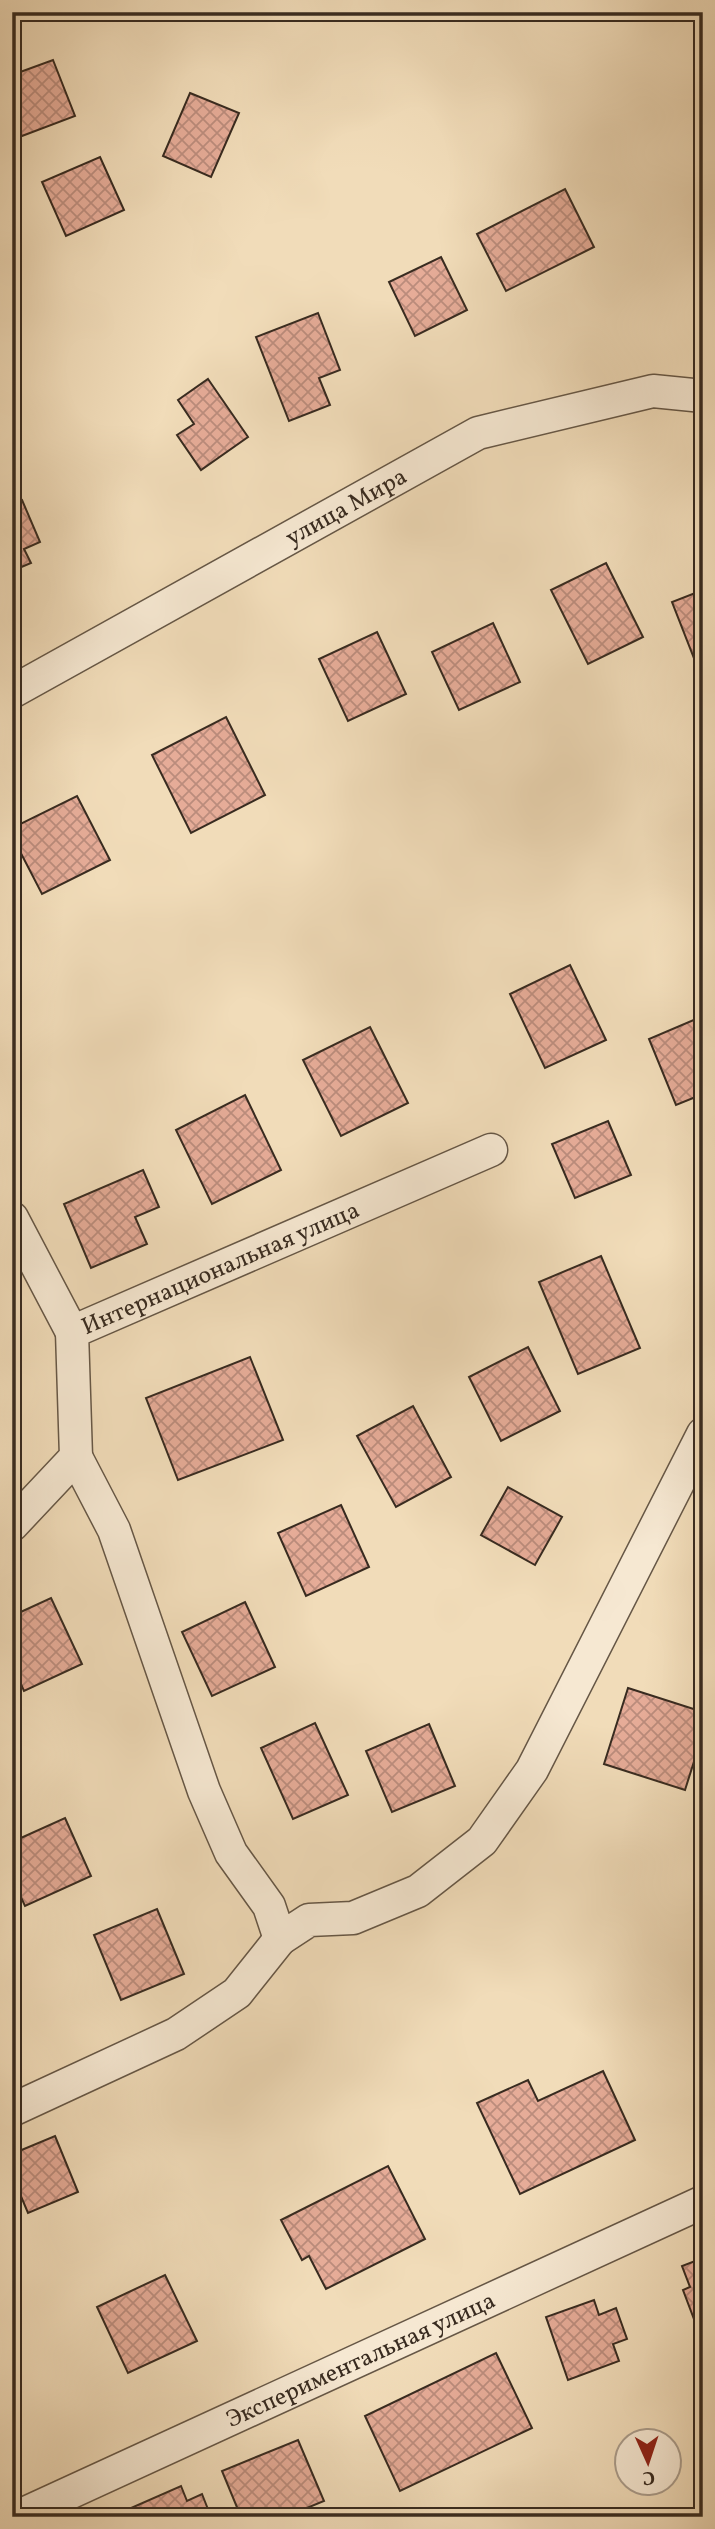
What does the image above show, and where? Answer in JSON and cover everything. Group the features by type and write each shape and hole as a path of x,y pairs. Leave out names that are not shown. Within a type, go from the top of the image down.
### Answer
{"street":[{"name":"улица Мира","path":"12,692 478,433 653,391 703,396"},
{"name":"Интернациональная улица","path":"76,1457 72,1332 491,1150"},
{"path":"12,1218 72,1332"},
{"path":"12,2110 40,2100 176,2034 237,1993 280,1939 309,1920 353,1918 418,1891 482,1841 533,1770 703,1434"},
{"path":"12,1525 76,1457 114,1530 204,1791 231,1853 269,1906 280,1939"},
{"name":"Экспериментальная улица","path":"17,2517 703,2202"}],"building":[{"path":"53,60 75,116 14,139 12,75"},
{"path":"190,93 239,113 211,177 163,156"},
{"path":"100,157 124,210 66,236 42,182"},
{"path":"565,189 594,247 506,291 477,234"},
{"path":"441,257 467,310 415,336 389,282"},
{"path":"318,313 340,370 319,378 330,405 289,421 256,337"},
{"path":"208,379 248,437 201,470 177,435 194,424 178,400"},
{"path":"22,500 40,542 24,549 31,563 12,571 12,504"},
{"path":"606,563 643,637 588,664 551,590"},
{"path":"703,590 703,670 699,671 672,602"},
{"path":"493,623 520,682 459,710 432,652"},
{"path":"377,632 406,694 348,721 319,659"},
{"path":"226,717 265,795 191,833 152,755"},
{"path":"77,796 110,860 42,894 12,836 12,828"},
{"path":"570,965 606,1040 545,1068 510,994"},
{"path":"703,1016 703,1094 676,1105 649,1039"},
{"path":"370,1027 408,1103 341,1136 303,1060"},
{"path":"245,1095 281,1170 212,1204 176,1130"},
{"path":"608,1121 631,1175 575,1198 552,1144"},
{"path":"143,1170 159,1207 135,1217 147,1244 91,1268 64,1204"},
{"path":"601,1256 640,1348 578,1374 539,1282"},
{"path":"528,1347 560,1411 501,1441 469,1377"},
{"path":"250,1357 283,1440 178,1480 146,1398"},
{"path":"413,1406 451,1477 396,1507 357,1436"},
{"path":"508,1487 562,1517 535,1565 481,1535"},
{"path":"341,1505 369,1567 306,1596 278,1533"},
{"path":"51,1598 82,1664 24,1691 12,1664 12,1616"},
{"path":"245,1602 275,1667 212,1696 182,1632"},
{"path":"703,1649 703,1687 696,1686"},
{"path":"628,1688 703,1712 703,1733 685,1790 604,1764"},
{"path":"315,1723 348,1795 293,1819 261,1748"},
{"path":"429,1724 455,1786 392,1812 366,1751"},
{"path":"65,1818 91,1876 25,1906 12,1878 12,1842"},
{"path":"157,1909 184,1974 121,2000 94,1935"},
{"path":"603,2071 635,2140 520,2194 477,2103 528,2080 538,2101"},
{"path":"55,2136 78,2192 28,2213 12,2175 12,2154"},
{"path":"388,2166 425,2239 326,2289 309,2256 302,2260 281,2220"},
{"path":"703,2258 703,2334 700,2335 683,2290 690,2287 682,2266"},
{"path":"165,2275 197,2341 128,2373 97,2307"},
{"path":"594,2300 599,2315 616,2308 627,2339 613,2344 619,2361 568,2380 546,2317"},
{"path":"496,2353 532,2428 400,2491 365,2416"},
{"path":"298,2440 324,2501 285,2517 241,2517 222,2471"},
{"path":"181,2486 187,2501 202,2494 211,2517 135,2517 131,2508"}]}
